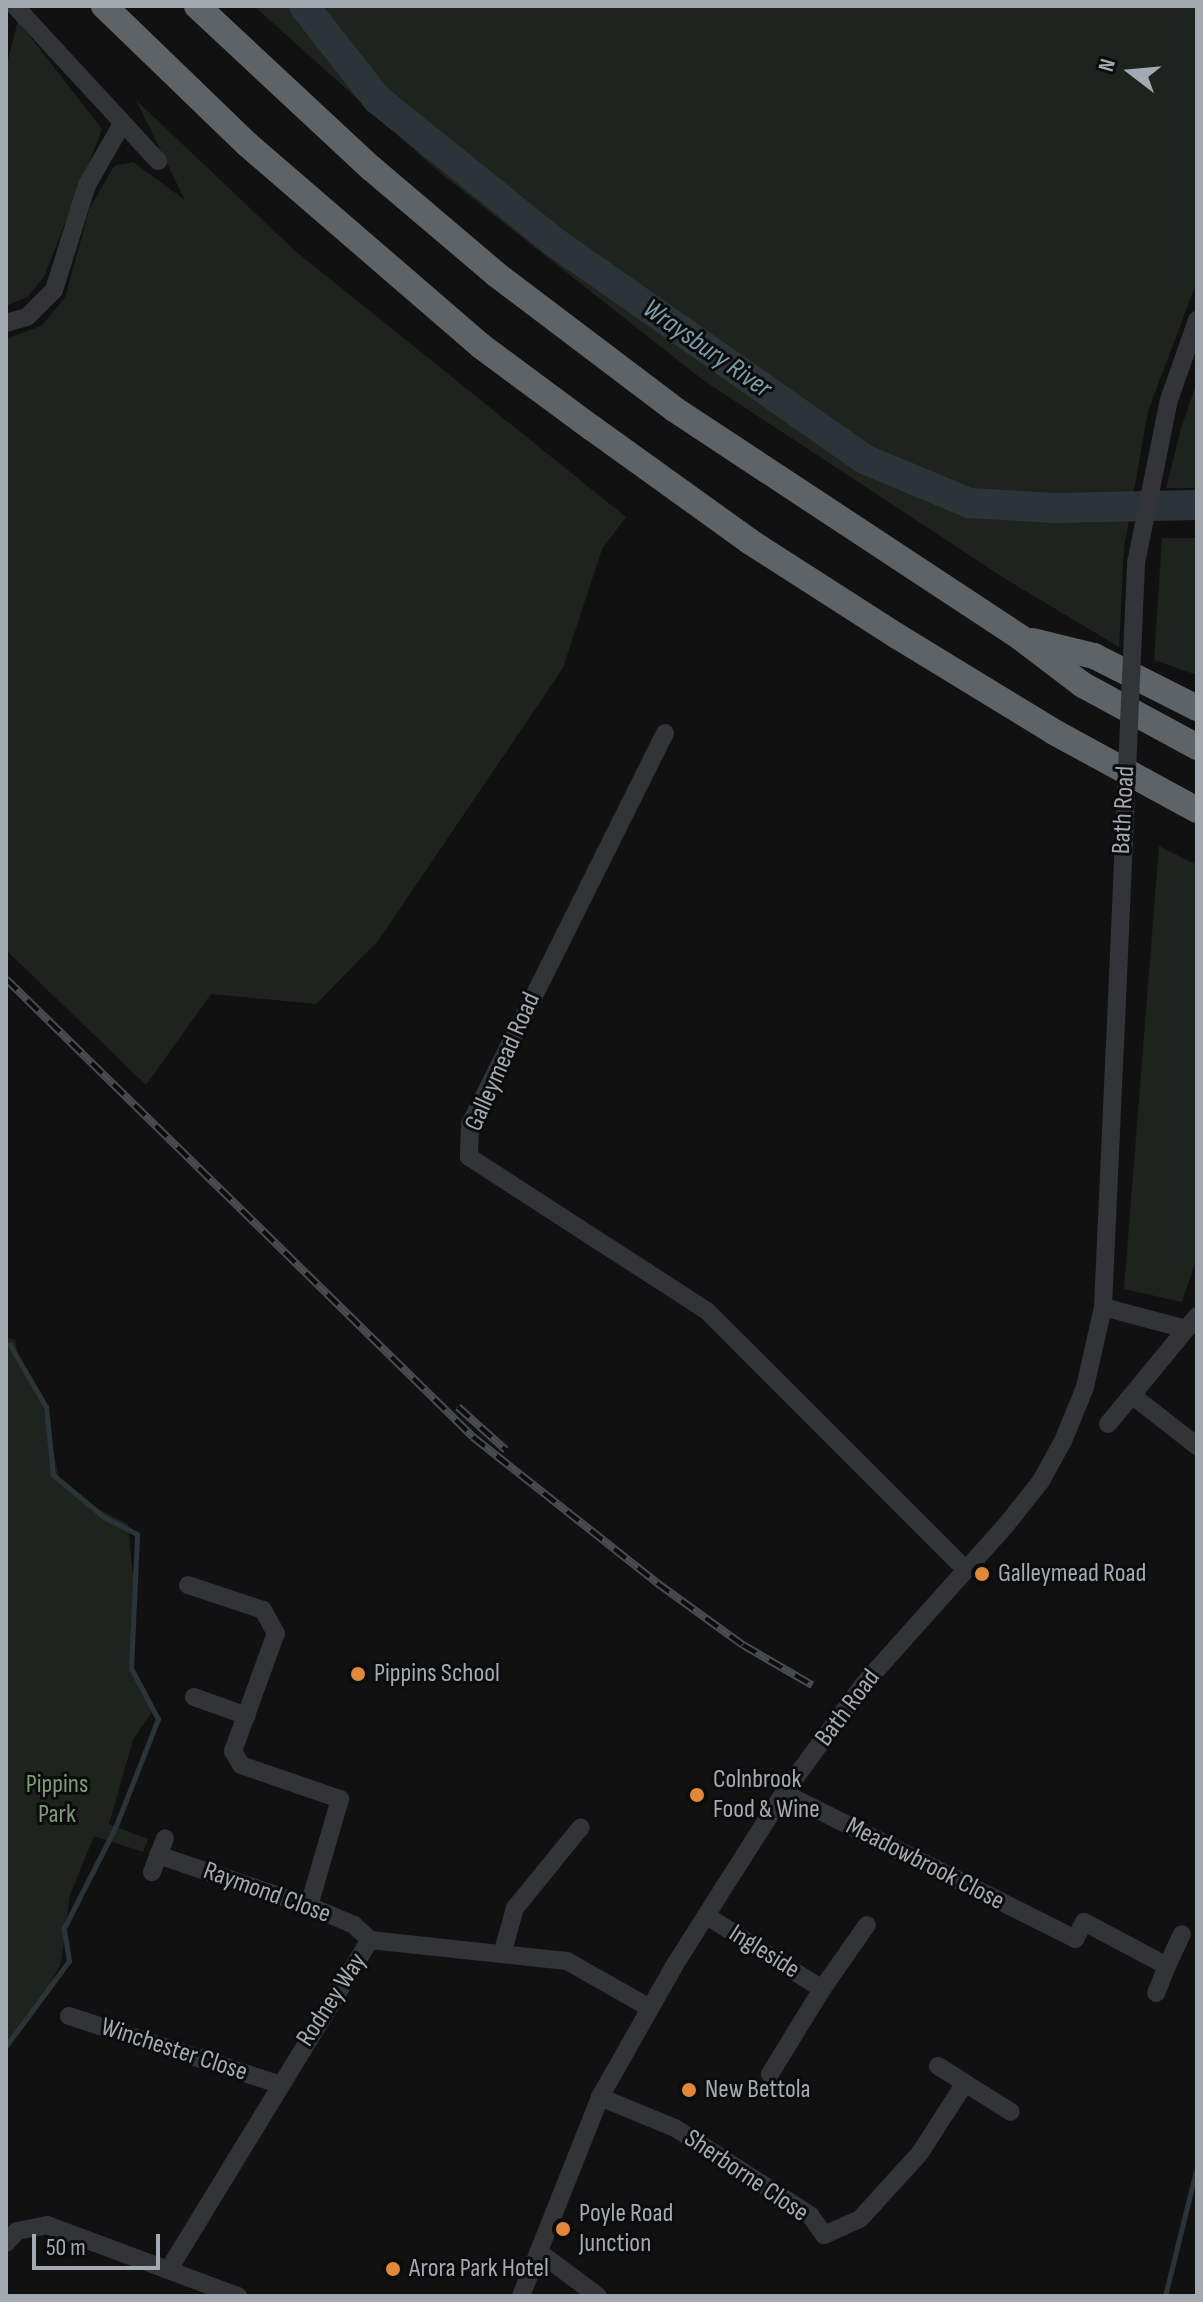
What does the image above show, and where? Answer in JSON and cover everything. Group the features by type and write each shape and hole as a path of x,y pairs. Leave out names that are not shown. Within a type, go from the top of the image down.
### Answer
{"highway":[{"path":"104,6 247,144 481,346 542,392 749,541 897,636 1054,732 1197,810"},
{"path":"197,6 371,168 497,275 674,409 1021,638 1083,685 1197,747"},
{"path":"1021,638 1094,656 1197,708"}],"street":[{"path":"15,6 158,161"},
{"path":"6,323 27,317 54,290 87,185 122,124"},
{"name":"Bath Road","path":"521,2296 600,2097 648,2007 784,1793 863,1685 1041,1481 1063,1441 1085,1387 1103,1307 1136,563 1169,400 1197,320"},
{"name":"Galleymead Road","path":"665,733 470,1124 469,1157 707,1311 965,1569"},
{"path":"1103,1307 1192,1322 1108,1424"},
{"path":"1133,1396 1197,1446"},
{"path":"188,1585 263,1610 271,1618 276,1633 233,1751 241,1765 340,1799 309,1906"},
{"path":"194,1697 247,1716"},
{"name":"Meadowbrook Close","path":"784,1793 1063,1941 1075,1939 1084,1922 1167,1966"},
{"path":"503,1951 515,1908 581,1827"},
{"name":"Raymond Close","path":"158,1855 309,1906 354,1925 370,1940"},
{"name":"Ingleside","path":"707,1916 822,1989"},
{"name":"Ingleside","path":"770,2074 822,1989 867,1925"},
{"path":"1156,1993 1182,1934"},
{"name":"Rodney Way","path":"169,2269 278,2084 370,1940 503,1951 567,1961 648,2007"},
{"name":"Winchester Close","path":"69,2016 278,2084"},
{"path":"938,2066 1011,2112"},
{"name":"Sherborne Close","path":"600,2097 675,2128 810,2215 824,2235 860,2219 920,2153 965,2083"},
{"path":"6,2243 17,2231 47,2225 230,2294"},
{"path":"540,2253 598,2296"}],"green space":[{"path":"254,6 1197,6 1197,281 1148,411 1124,548 1119,647 1004,578 703,380 439,172"},
{"path":"18,21 102,129 44,277 27,297 6,306 6,67"},
{"path":"136,100 294,250 626,517 602,549 563,668 378,941 316,1004 211,994 146,1085 6,950 6,339 41,326 65,298 89,210 114,166 133,162 185,200"},
{"path":"1197,382 1197,488 1166,488 1182,425"},
{"path":"1162,538 1197,538 1197,675 1154,660"},
{"path":"1159,846 1197,865 1197,1257 1182,1302 1124,1289"},
{"name":"Pippins Park","path":"6,1337 15,1340 18,1358 39,1391 59,1477 94,1507 128,1524 134,1586 130,1666 153,1710 133,1740 109,1824 148,1839 143,1852 94,1836 70,1895 61,1963 35,2013 6,2043"}],"waterway":[{"name":"Wraysbury River","path":"304,6 377,99 553,241 864,459 969,503 1055,508 1197,505"},
{"path":"6,2046 69,1961 64,1928 115,1828 158,1719 131,1668 137,1534 104,1517 53,1475 46,1407 10,1345"},
{"path":"1165,2296 1197,2167"}],"railway":[{"path":"6,979 473,1437 657,1583 743,1645 812,1685"},
{"path":"458,1407 506,1450"}],"place":[{"name":"Galleymead Road","path":"982,1574"},
{"name":"Pippins School","path":"358,1674"},
{"name":"Colnbrook Food & Wine","path":"697,1795"},
{"name":"New Bettola","path":"689,2090"},
{"name":"Poyle Road Junction","path":"563,2229"},
{"name":"Arora Park Hotel","path":"393,2269"}]}
